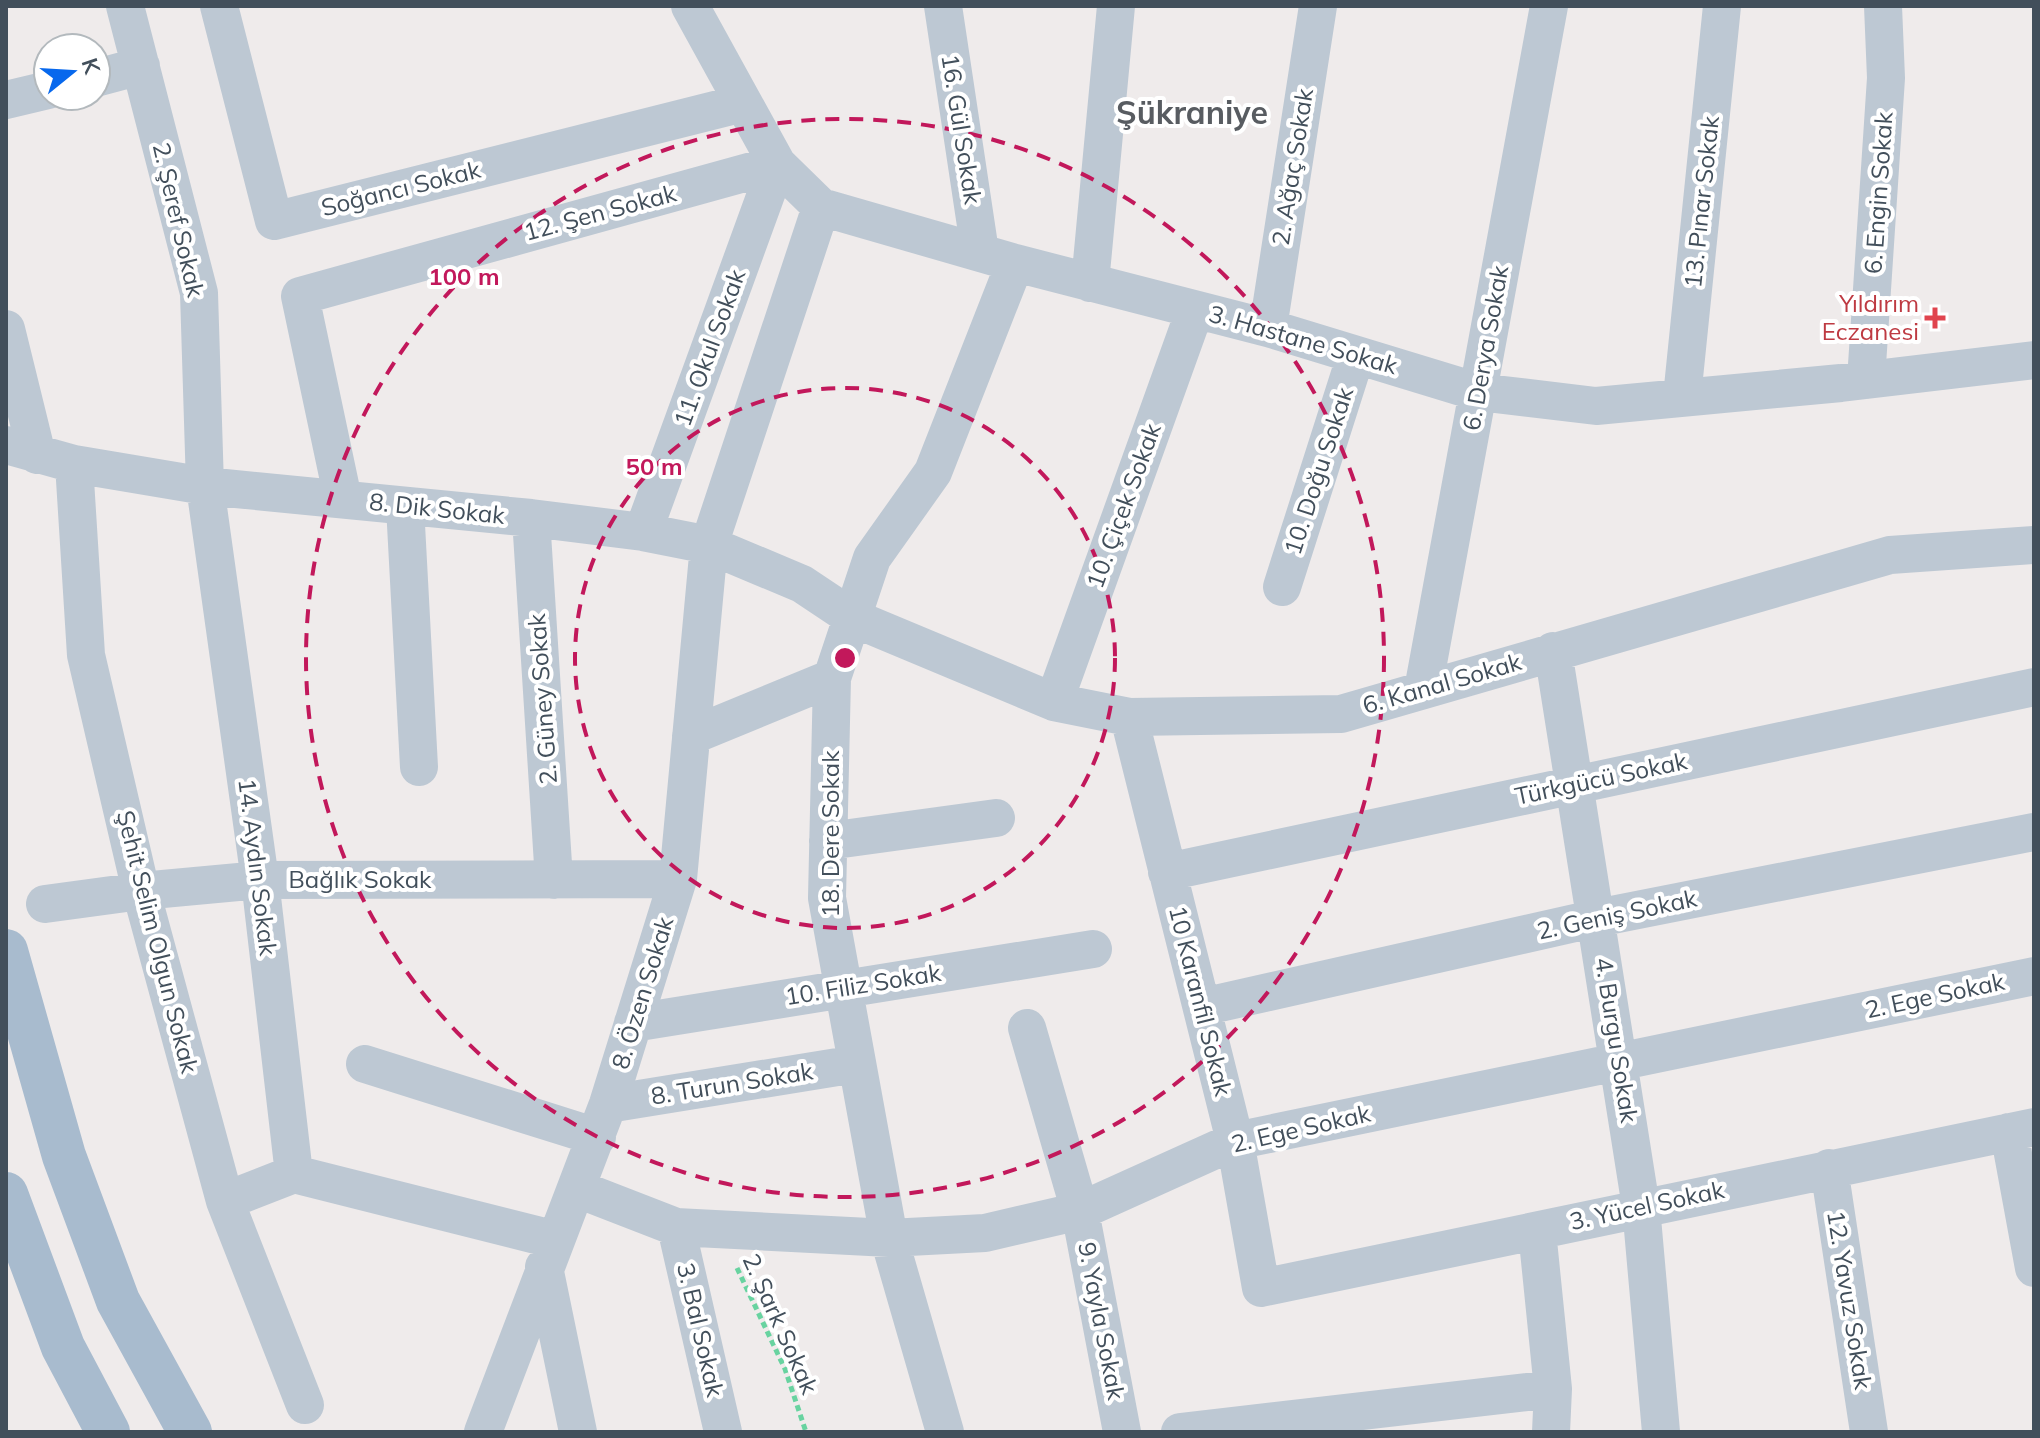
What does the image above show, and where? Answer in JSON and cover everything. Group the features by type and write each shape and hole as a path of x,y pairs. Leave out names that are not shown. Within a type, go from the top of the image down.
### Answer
{"main road":[{"path":"6,951 64,1156 118,1301 190,1432"},
{"path":"6,1194 63,1347 108,1432"}],"street":[{"name":"2. Şeref Sokak","path":"125,6 199,293 205,486"},
{"name":"Soğancı Sokak","path":"219,6 274,221 743,103"},
{"name":"3. Hastane Sokak","path":"690,6 777,164 821,207 997,258 1268,328 1478,392 1596,406 2034,360"},
{"name":"16. Gül Sokak","path":"943,6 997,258"},
{"path":"1090,283 1116,6"},
{"name":"2. Ağaç Sokak","path":"1268,328 1318,6"},
{"name":"6. Derya Sokak","path":"1423,690 1549,6"},
{"name":"13. Pınar Sokak","path":"1682,397 1722,6"},
{"name":"6. Engin Sokak","path":"1866,380 1886,78 1883,6"},
{"path":"112,74 141,66"},
{"path":"6,100 32,94"},
{"name":"12. Şen Sokak","path":"343,499 300,296 777,164"},
{"name":"11. Okul Sokak","path":"643,532 777,164"},
{"path":"709,545 821,207"},
{"name":"18. Dere Sokak","path":"945,1432 889,1238 827,898 832,678 872,558 933,472 997,258"},
{"name":"10. Çiçek Sokak","path":"1054,702 1195,310"},
{"path":"6,329 22,450"},
{"name":"10. Doğu Sokak","path":"1282,587 1356,355"},
{"name":"8. Dik Sokak","path":"22,450 74,464 205,486 531,518 643,532 709,545 802,584 853,618"},
{"name":"Şehit Selim Olgun Sokak","path":"74,464 86,655 141,891 225,1201 305,1405"},
{"name":"14. Aydın Sokak","path":"205,486 260,880 294,1174"},
{"path":"405,506 419,767"},
{"name":"2. Güney Sokak","path":"531,518 554,880"},
{"name":"8. Özen Sokak","path":"483,1432 602,1121 678,879 709,545"},
{"name":"6. Kanal Sokak","path":"853,618 1054,702 1129,717 1341,714 1890,555 2034,545"},
{"name":"4. Burgu Sokak","path":"1553,651 1641,1207 1661,1432"},
{"path":"691,736 832,678"},
{"name":"Türkgücü Sokak","path":"1167,872 2034,687"},
{"name":"10 Karanfil Sokak","path":"1129,717 1235,1141 1261,1288"},
{"path":"828,841 996,818"},
{"name":"2. Geniş Sokak","path":"1202,1007 1597,918 2034,832"},
{"name":"Bağlık Sokak","path":"45,904 260,880 678,879"},
{"name":"10. Filiz Sokak","path":"633,1023 1093,949"},
{"name":"2. Ege Sokak","path":"578,1189 676,1227 889,1238 985,1233 1080,1211 1235,1141 2034,976"},
{"name":"9. Yayla Sokak","path":"1027,1028 1080,1211 1122,1432"},
{"path":"365,1064 602,1121"},
{"name":"8. Turun Sokak","path":"602,1121 856,1064"},
{"path":"2021,1130 2034,1268"},
{"name":"3. Yücel Sokak","path":"1261,1288 2021,1130"},
{"name":"12. Yavuz Sokak","path":"1829,1168 1869,1432"},
{"path":"225,1201 294,1174 550,1254 578,1432"},
{"name":"3. Bal Sokak","path":"676,1227 723,1432"},
{"path":"1537,1231 1553,1389 1551,1432"},
{"path":"1180,1432 1553,1389"}],"path":[{"name":"2. Şark Sokak","path":"719,1231 785,1369 806,1432"}],"place":[{"name":"Yıldırım Eczanesi","path":"1935,318"}],"district":[{"name":"Şükraniye","path":"1192,113"}]}
